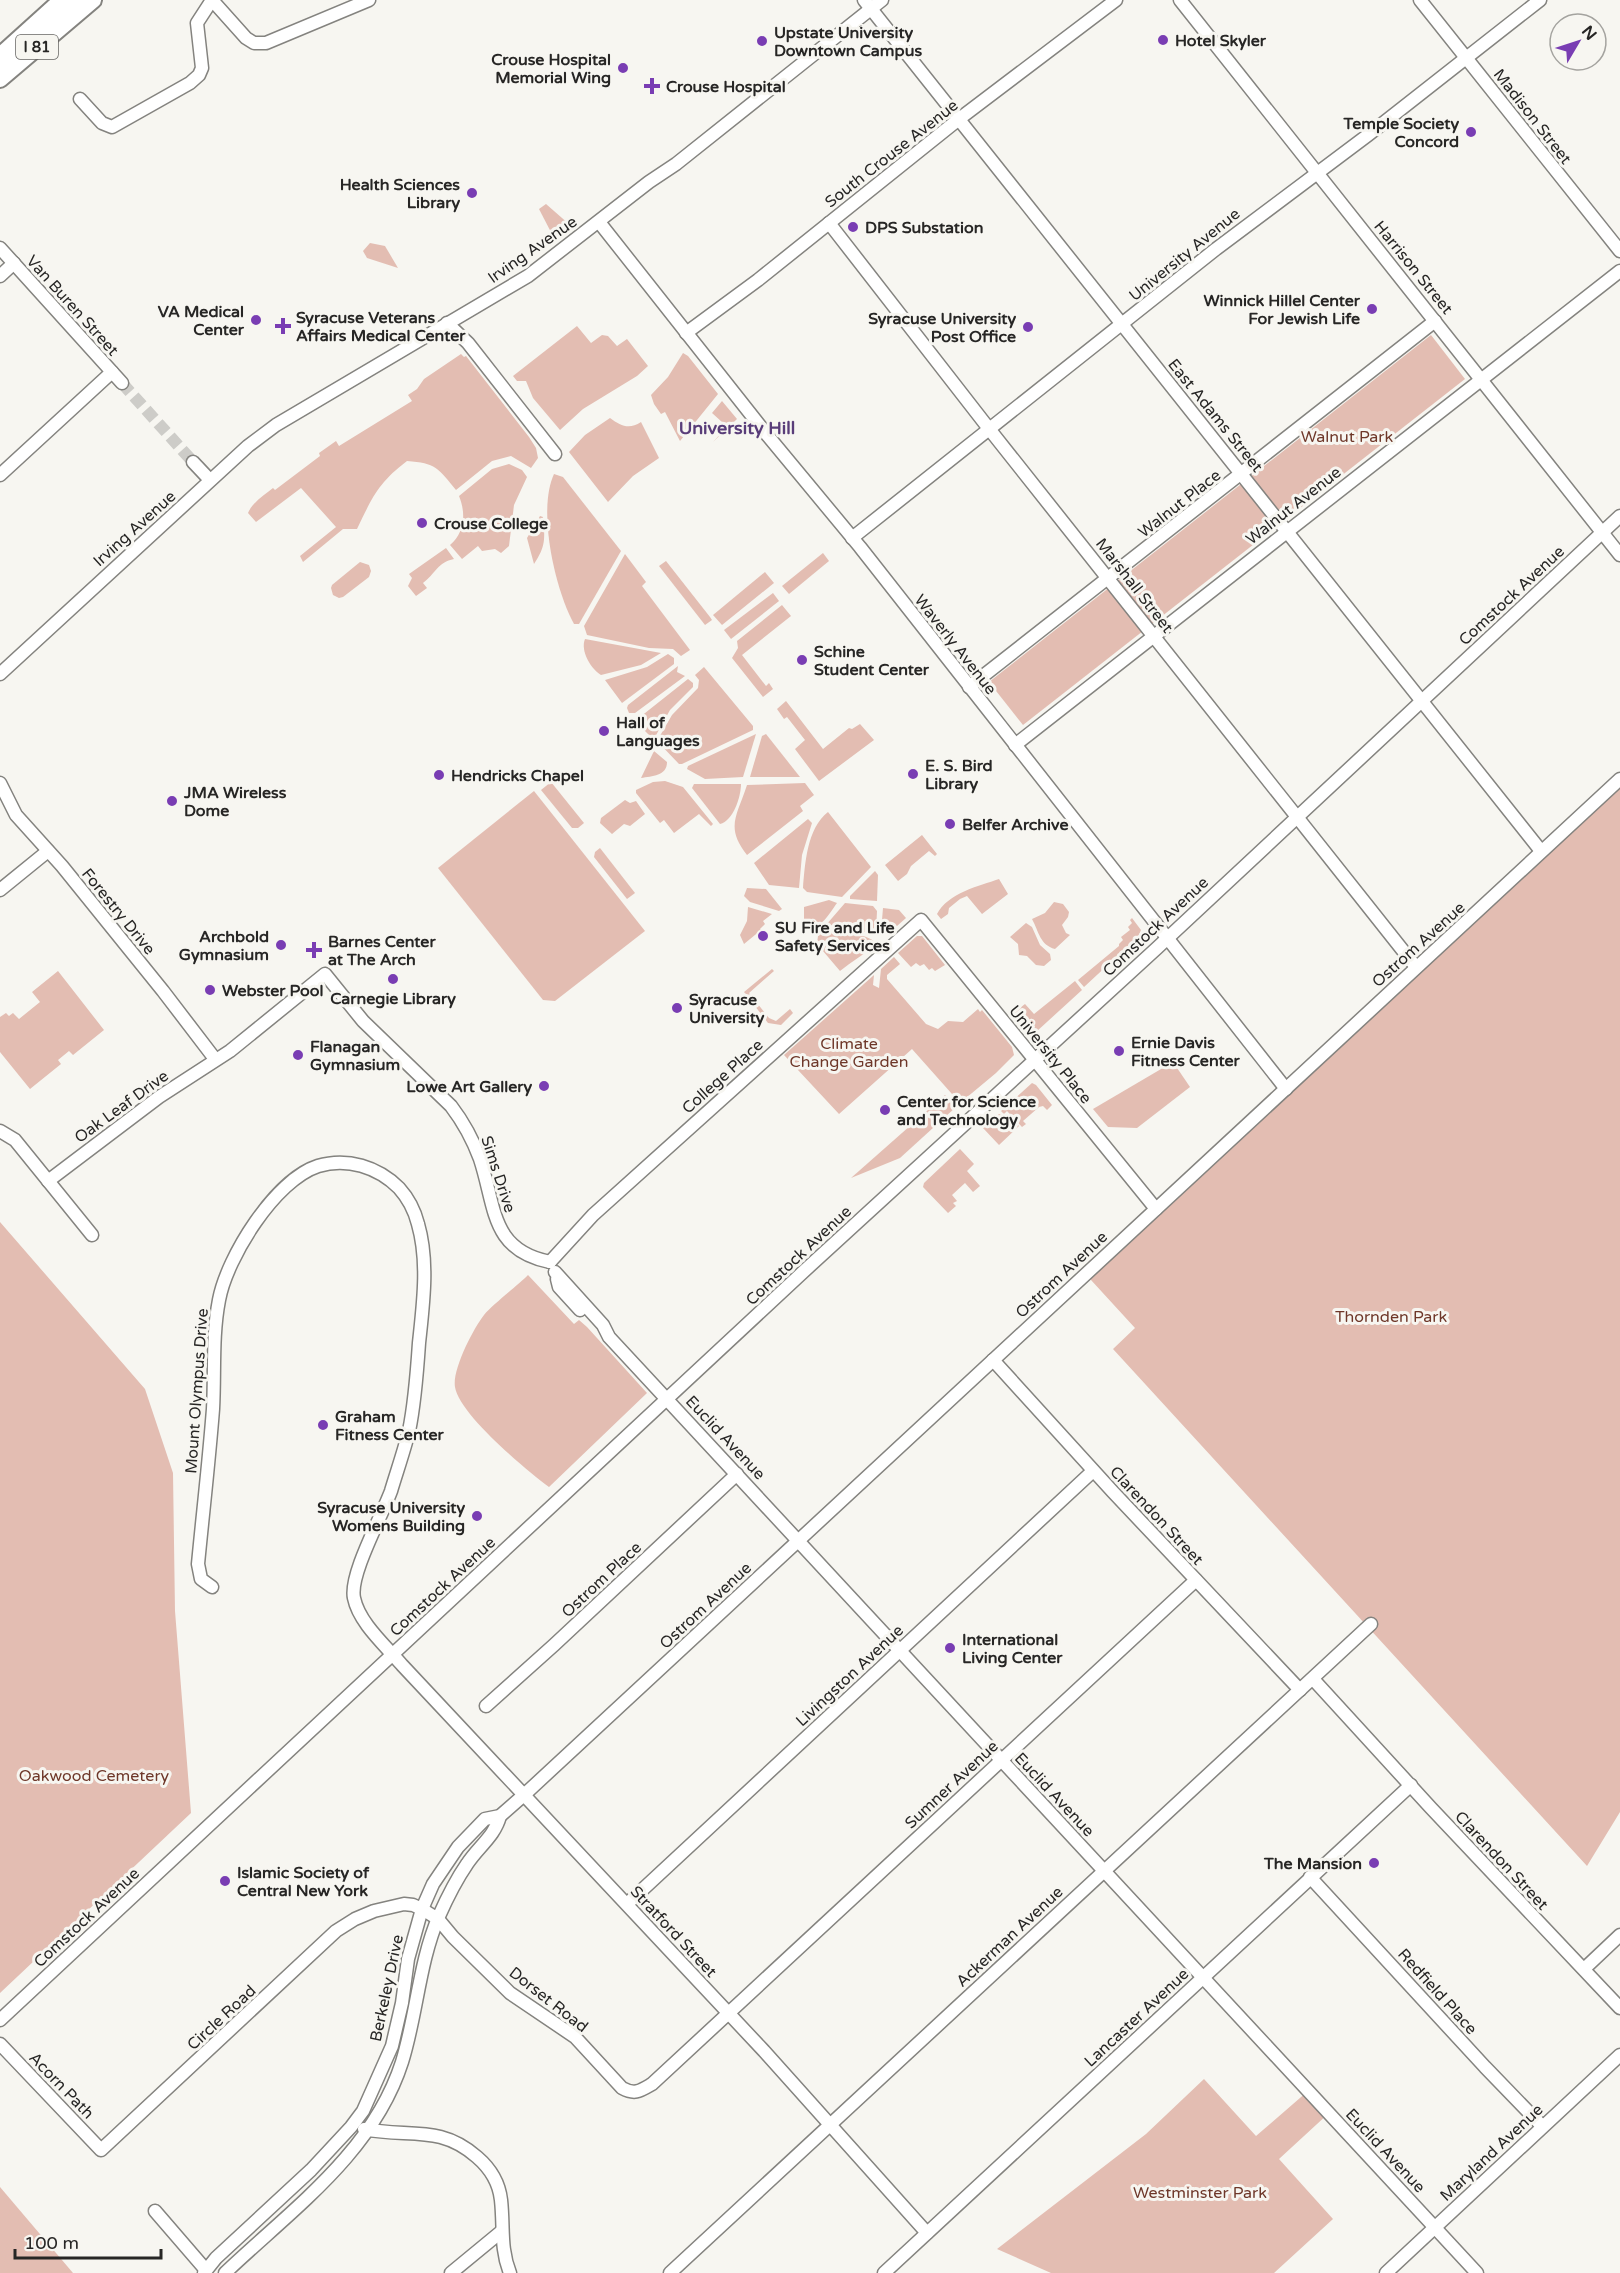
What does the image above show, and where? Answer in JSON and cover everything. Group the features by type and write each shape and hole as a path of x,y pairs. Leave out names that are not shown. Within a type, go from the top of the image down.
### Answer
{"highway":[{"name":"I 81","path":"0,56 62,0"},
{"name":"I 81","path":"0,79 76,8 88,0"},
{"path":"76,8 93,0"}],"street":[{"path":"80,99 102,123 112,127 185,87 199,75 202,68 197,23 212,0 246,38 254,43 266,43 369,0"},
{"name":"Irving Avenue","path":"0,674 248,446 276,425 528,276 649,182 676,164 868,4 882,0"},
{"name":"South Crouse Avenue","path":"686,333 758,280 959,119 1116,0"},
{"name":"Harrison Street","path":"1180,0 1318,171 1620,555"},
{"name":"Madison Street","path":"1420,0 1620,251"},
{"name":"University Avenue","path":"852,538 1216,249 1540,0"},
{"name":"East Adams Street","path":"868,4 1541,852"},
{"path":"0,66 76,8"},
{"name":"Waverly Avenue","path":"599,222 852,538 1286,1089"},
{"name":"Marshall Street","path":"829,223 990,430 1416,967"},
{"name":"Van Buren Street","path":"0,248 122,383"},
{"path":"0,276 14,263"},
{"name":"Walnut Avenue","path":"1015,744 1620,271"},
{"name":"Walnut Place","path":"969,687 1436,321"},
{"path":"447,323 468,343 555,454"},
{"path":"0,475 112,372"},
{"path":"193,462 210,480"},
{"name":"Comstock Avenue","path":"0,2020 1620,516"},
{"name":"Ostrom Avenue","path":"525,1794 1620,779"},
{"name":"Forestry Drive","path":"0,783 16,815 163,991 215,1059"},
{"path":"0,890 48,851"},
{"name":"University Place","path":"921,920 1156,1209"},
{"name":"College Place","path":"553,1267 593,1215 921,920"},
{"name":"Sims Drive","path":"215,1059 230,1051 325,974 363,1022 440,1095 462,1121 480,1160 499,1227 507,1240 528,1256 553,1267"},
{"name":"Oak Leaf Drive","path":"48,1181 159,1097 202,1071 215,1059"},
{"path":"0,1131 15,1140 92,1235"},
{"name":"Mount Olympus Drive","path":"212,1587 201,1579 198,1564 213,1407 215,1334 219,1299 227,1274 258,1216 299,1176 314,1167 334,1163 371,1168 399,1188 412,1209 420,1233 424,1271 415,1399 408,1433 381,1517 364,1552 354,1580 354,1596 357,1606 367,1623 393,1654"},
{"name":"Euclid Avenue","path":"553,1267 603,1325 609,1337 669,1399 1001,1761 1204,1976 1477,2273"},
{"name":"Clarendon Street","path":"993,1360 1300,1690"},
{"name":"Livingston Avenue","path":"627,1904 1094,1471"},
{"name":"Ostrom Place","path":"486,1706 737,1474"},
{"name":"Sumner Avenue","path":"728,2012 1196,1580"},
{"name":"Ackerman Avenue","path":"670,2273 1371,1624"},
{"name":"Stratford Street","path":"393,1654 728,2012 927,2233"},
{"name":"Clarendon Street","path":"1313,1679 1620,2008"},
{"name":"Lancaster Avenue","path":"884,2273 1411,1785"},
{"name":"Berkeley Drive","path":"225,2273 348,2157 387,2100 402,2064 427,1951 438,1919 458,1878 496,1828 500,1816 525,1794"},
{"name":"Berkeley Drive","path":"204,2271 311,2170 351,2127 370,2098 392,2046 402,2003 408,1959 422,1909 433,1884 458,1847 484,1819 500,1816"},
{"name":"Redfield Place","path":"1310,1877 1542,2126"},
{"name":"Dorset Road","path":"366,1914 405,1904 422,1909 438,1919 453,1937 510,1993 575,2037 622,2088 630,2093 637,2093 652,2084 728,2012"},
{"name":"Circle Road","path":"101,2150 336,1932 366,1914"},
{"path":"1584,1969 1620,1935"},
{"name":"Acorn Path","path":"0,2044 101,2150"},
{"name":"Maryland Avenue","path":"1386,2273 1620,2055"},
{"path":"351,2127 442,2136 450,2138 471,2151 493,2174 498,2185 502,2215 503,2257 510,2273"},
{"path":"155,2211 204,2271"},
{"path":"452,2273 502,2231"}],"green space":[{"path":"546,204 570,225 554,238 539,209"},
{"path":"370,243 385,246 398,268 367,258 363,251"},
{"path":"577,326 591,343 602,335 608,336 617,346 627,339 648,366 637,376 583,409 560,430 533,398 526,381 517,381 513,376"},
{"name":"Walnut Park","path":"1431,335 1465,379 1023,725 989,682"},
{"path":"683,353 688,356 718,394 680,441 665,412 661,414 651,395 668,377"},
{"path":"461,354 466,356 536,448 538,458 531,468 511,456 492,461 456,490 445,476 431,465 407,461 389,477 377,492 357,529 343,529 303,562 300,556 336,527 301,488 256,522 248,513 262,496 273,488 275,490 336,441 339,446 412,401 408,395 417,389 424,379"},
{"path":"722,401 737,419 713,442 725,429 720,425 722,422 712,413"},
{"path":"610,418 625,426 633,426 641,422 659,458 633,476 608,502 569,452 585,435"},
{"path":"509,464 522,470 527,477 514,505 509,546 501,553 495,549 482,551 478,546 462,559 450,545 459,534 463,522 463,509 459,496 492,469"},
{"path":"554,474 563,477 621,551 579,624 574,624 560,591 551,550 547,508 549,489"},
{"path":"540,516 543,517 544,542 534,564 527,538"},
{"path":"446,548 454,559 437,569 423,583 427,588 416,596 408,586 412,578 409,574"},
{"path":"823,553 829,561 789,594 782,586"},
{"path":"625,554 646,582 642,586 690,650 681,656 673,649 649,648 587,635 584,626"},
{"path":"666,561 712,620 705,625 659,566"},
{"path":"360,562 369,565 371,571 369,577 343,597 333,595 332,585"},
{"path":"765,572 774,583 722,625 713,615"},
{"path":"773,593 779,601 731,639 724,630"},
{"path":"782,605 791,616 742,655 766,686 769,683 773,689 763,697 732,658 738,648 737,641"},
{"path":"585,639 661,653 641,665 601,675 587,659 584,649"},
{"path":"668,654 674,658 674,664 622,703 605,680 647,667"},
{"path":"678,666 677,672 685,676 635,713 629,713 628,705"},
{"path":"704,667 753,726 753,730 679,764 657,741 672,715 698,688 699,680 695,675"},
{"path":"688,679 693,683 693,687 670,710 655,737 652,738 635,721"},
{"path":"786,701 823,749 849,728 852,729 860,724 874,740 819,781 795,749 805,740 787,717 784,719 777,709"},
{"path":"756,734 743,777 705,779 687,769 688,766"},
{"path":"766,734 800,777 750,777 762,736"},
{"path":"654,751 667,762 666,767 662,773 641,778"},
{"path":"665,781 683,787 713,824 711,826 699,814 674,833 664,820 660,823 636,790 653,782"},
{"path":"551,782 584,823 578,828 572,828 541,790"},
{"path":"805,783 814,795 800,806 803,811 747,855 736,837 735,821 747,785"},
{"path":"694,784 741,784 738,802 725,822 720,824 692,788"},
{"name":"Thornden Park","path":"1620,786 1620,1812 1587,1866 1113,1349 1135,1328 1091,1280 1091,1276 1148,1226"},
{"path":"534,791 645,931 555,1001 543,1000 438,868"},
{"path":"625,800 630,803 636,801 645,814 630,826 624,824 612,834 600,823 601,818"},
{"path":"828,812 871,867 842,897 807,892 803,888 811,837 821,819"},
{"path":"808,819 812,823 802,855 799,888 769,885 754,863"},
{"path":"922,835 937,854 935,856 929,851 898,881 885,865"},
{"path":"600,848 635,893 627,899 594,857 595,852"},
{"path":"875,871 878,875 877,901 850,899 850,896"},
{"path":"999,879 1008,894 982,914 967,896 949,908 948,914 941,919 937,914 956,896"},
{"path":"747,888 766,889 782,909 779,911 750,902 744,896"},
{"path":"829,900 837,903 824,921 815,926 804,926 804,907"},
{"path":"1054,902 1063,904 1069,912 1062,925 1066,933 1070,935 1055,949 1043,941 1032,919 1045,913"},
{"path":"845,903 873,906 877,911 876,932 826,925"},
{"path":"748,907 772,914 763,921 765,924 761,930 744,944 740,935 747,921"},
{"path":"883,908 899,910 906,918 888,934 881,932"},
{"path":"1132,918 1141,930 1138,937 1084,987 1078,980 1119,946 1123,940 1121,937 1130,930 1128,927 1132,923 1130,920"},
{"path":"1026,923 1032,927 1040,945 1050,954 1051,960 1044,966 1036,965 1027,956 1019,955 1018,944 1010,937"},
{"path":"823,931 852,933 867,937 877,944 840,971 817,944 818,936"},
{"path":"917,936 922,936 945,965 935,971 932,968 929,970 924,964 920,966 916,963 911,967 898,953"},
{"name":"Climate Change Garden","path":"894,957 900,964 887,975 887,979 926,1024 938,1029 948,1021 963,1022 978,1009 980,1012 982,1010 1012,1047 1014,1055 960,1103 912,1049 839,1114 784,1055 874,975 873,985 879,988 881,969"},
{"path":"772,969 774,971 749,993 769,1018 776,1021 790,1009 793,1013 781,1025 768,1023 744,992"},
{"path":"58,971 104,1030 73,1055 69,1051 58,1060 61,1064 30,1089 0,1052 0,1017 6,1013 9,1016 13,1013 19,1019 40,1002 32,992"},
{"path":"1075,981 1082,990 1036,1032 1024,1029 1012,1014 1025,1004 1034,1014"},
{"path":"1173,1062 1190,1087 1137,1128 1108,1127 1093,1109"},
{"path":"1032,1083 1052,1105 1047,1110 1043,1106 1039,1107 1023,1121 1026,1124 1022,1127 1007,1111 1004,1114 1001,1111"},
{"path":"945,1095 956,1107 900,1158 851,1178"},
{"path":"999,1114 1005,1116 1007,1114 1019,1126 999,1145 983,1128"},
{"path":"960,1149 974,1164 967,1171 980,1186 973,1192 965,1183 952,1195 957,1201 953,1203 956,1206 948,1213 923,1187 924,1183"},
{"name":"Oakwood Cemetery","path":"0,1222 145,1389 173,1473 175,1611 191,1813 0,1993"},
{"path":"528,1275 574,1324 579,1320 587,1327 647,1393 549,1487 510,1455 480,1426 459,1398 455,1387 460,1360 479,1321"},
{"name":"Westminster Park","path":"1204,2079 1256,2136 1308,2091 1329,2113 1279,2159 1333,2219 1274,2273 1051,2273 997,2249 1146,2134"},
{"path":"0,2187 73,2273 0,2273"}],"tunnel":[{"path":"122,383 193,462"}],"place":[{"name":"Hotel Skyler","path":"1163,40"},
{"name":"Upstate University Downtown Campus","path":"762,41"},
{"name":"Crouse Hospital Memorial Wing","path":"623,68"},
{"name":"Crouse Hospital","path":"652,86"},
{"name":"Temple Society Concord","path":"1471,132"},
{"name":"Health Sciences Library","path":"472,193"},
{"name":"DPS Substation","path":"853,227"},
{"name":"Winnick Hillel Center For Jewish Life","path":"1372,309"},
{"name":"VA Medical Center","path":"256,320"},
{"name":"Syracuse Veterans Affairs Medical Center","path":"283,326"},
{"name":"Syracuse University Post Office","path":"1028,327"},
{"name":"Crouse College","path":"422,523"},
{"name":"Schine Student Center","path":"802,660"},
{"name":"Hall of Languages","path":"604,731"},
{"name":"E. S. Bird Library","path":"913,774"},
{"name":"Hendricks Chapel","path":"439,775"},
{"name":"JMA Wireless Dome","path":"172,801"},
{"name":"Belfer Archive","path":"950,824"},
{"name":"SU Fire and Life Safety Services","path":"763,936"},
{"name":"Archbold Gymnasium","path":"281,945"},
{"name":"Barnes Center at The Arch","path":"314,950"},
{"name":"Carnegie Library","path":"393,979"},
{"name":"Webster Pool","path":"210,990"},
{"name":"Syracuse University","path":"677,1008"},
{"name":"Ernie Davis Fitness Center","path":"1119,1051"},
{"name":"Flanagan Gymnasium","path":"298,1055"},
{"name":"Lowe Art Gallery","path":"544,1086"},
{"name":"Center for Science and Technology","path":"885,1110"},
{"name":"Graham Fitness Center","path":"323,1425"},
{"name":"Syracuse University Womens Building","path":"477,1516"},
{"name":"International Living Center","path":"950,1648"},
{"name":"The Mansion","path":"1374,1863"},
{"name":"Islamic Society of Central New York","path":"225,1881"}],"district":[{"name":"University Hill","path":"737,428"}]}
